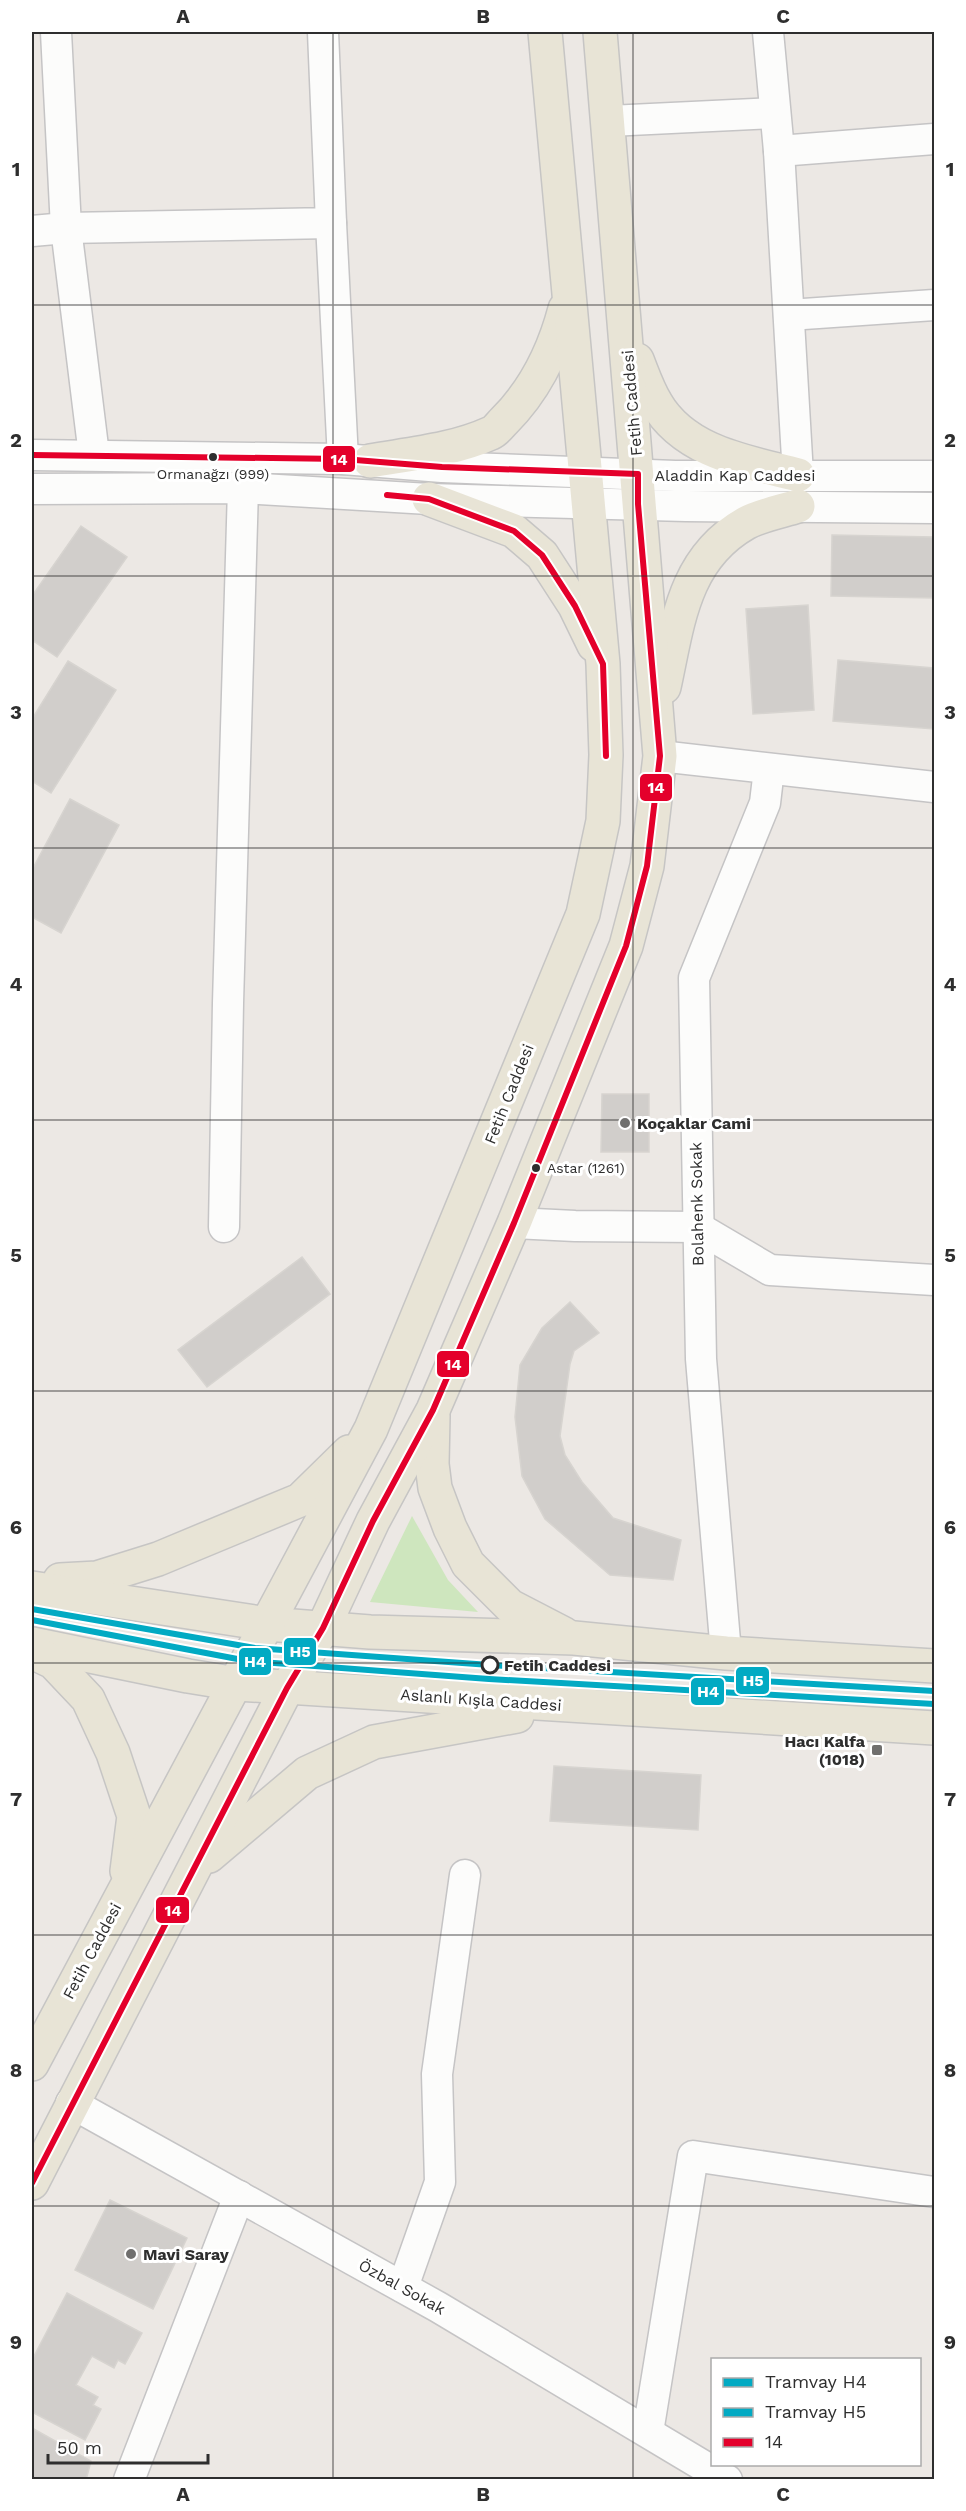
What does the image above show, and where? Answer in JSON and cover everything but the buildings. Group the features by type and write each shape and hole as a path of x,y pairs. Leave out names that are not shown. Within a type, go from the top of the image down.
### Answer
{"main road":[{"name":"Fetih Caddesi","path":"32,2064 124,1889 237,1684 371,1429 583,914 603,821 606,755 603,664 545,32"},
{"name":"Fetih Caddesi","path":"32,2183 71,2103 196,1867 287,1688 324,1628 373,1521 433,1410 514,1223 626,946 647,866 660,756 600,32"},
{"path":"357,460 457,446 494,432 516,409 546,363 557,337 569,296"},
{"path":"625,326 656,405 683,435 702,447 798,490"},
{"path":"657,721 681,605 695,571 716,546 798,490"},
{"path":"429,499 514,531 542,555 575,606 603,664"},
{"path":"433,1410 432,1464 435,1488 450,1528 468,1564 510,1606 574,1638"},
{"path":"32,1582 97,1578 159,1559 300,1500 371,1429"},
{"path":"32,1588 267,1624 370,1632 574,1638 726,1653 934,1666"},
{"name":"Aslanlı Kışla Caddesi","path":"32,1644 237,1684 934,1728"},
{"path":"32,1652 53,1662 88,1699 113,1753 134,1816 124,1889"},
{"path":"196,1867 308,1773 374,1742 572,1706"}],"street":[{"path":"56,32 66,228 94,455"},
{"path":"323,32 331,223 357,460"},
{"path":"768,32 779,151 798,490"},
{"path":"609,121 775,113"},
{"path":"779,151 934,139"},
{"path":"32,231 66,228 331,223"},
{"path":"789,315 934,305"},
{"name":"Aladdin Kap Caddesi","path":"32,455 357,460 442,467 588,488"},
{"name":"Aladdin Kap Caddesi","path":"32,489 243,488 429,499 588,488 798,490 934,476"},
{"path":"224,1227 243,488"},
{"name":"Aladdin Kap Caddesi","path":"798,490 934,508"},
{"path":"660,756 934,788"},
{"name":"Bolahenk Sokak","path":"726,1653 701,1359 694,978 765,803 769,769"},
{"path":"514,1223 697,1227 770,1270 934,1280"},
{"path":"403,2287 440,2181 436,2074 465,1875"},
{"name":"Özbal Sokak","path":"71,2103 403,2287 728,2480"},
{"path":"648,2432 693,2156 934,2192"},
{"path":"129,2480 239,2196"}],"green space":[{"path":"412,1516 448,1580 478,1612 370,1602"}],"tram line":[{"name":"H5","path":"32,1609 255,1648 490,1665 934,1691"},
{"name":"H4","path":"32,1620 248,1661 489,1679 934,1704"}],"transit line":[{"name":"14","path":"32,455 343,459 442,467 638,474 638,504 660,756 647,866 626,946 514,1223 433,1410 373,1521 323,1628 287,1688 32,2183"},
{"name":"14","path":"387,495 429,499 514,531 542,555 575,606 603,664 606,756"}],"place":[{"name":"Ormanağzı (999)","path":"213,457"},
{"name":"Koçaklar Cami","path":"625,1123"},
{"name":"Astar (1261)","path":"536,1168"},
{"name":"Fetih Caddesi","path":"490,1665"},
{"name":"Hacı Kalfa (1018)","path":"877,1750"},
{"name":"Mavi Saray","path":"131,2254"}]}
